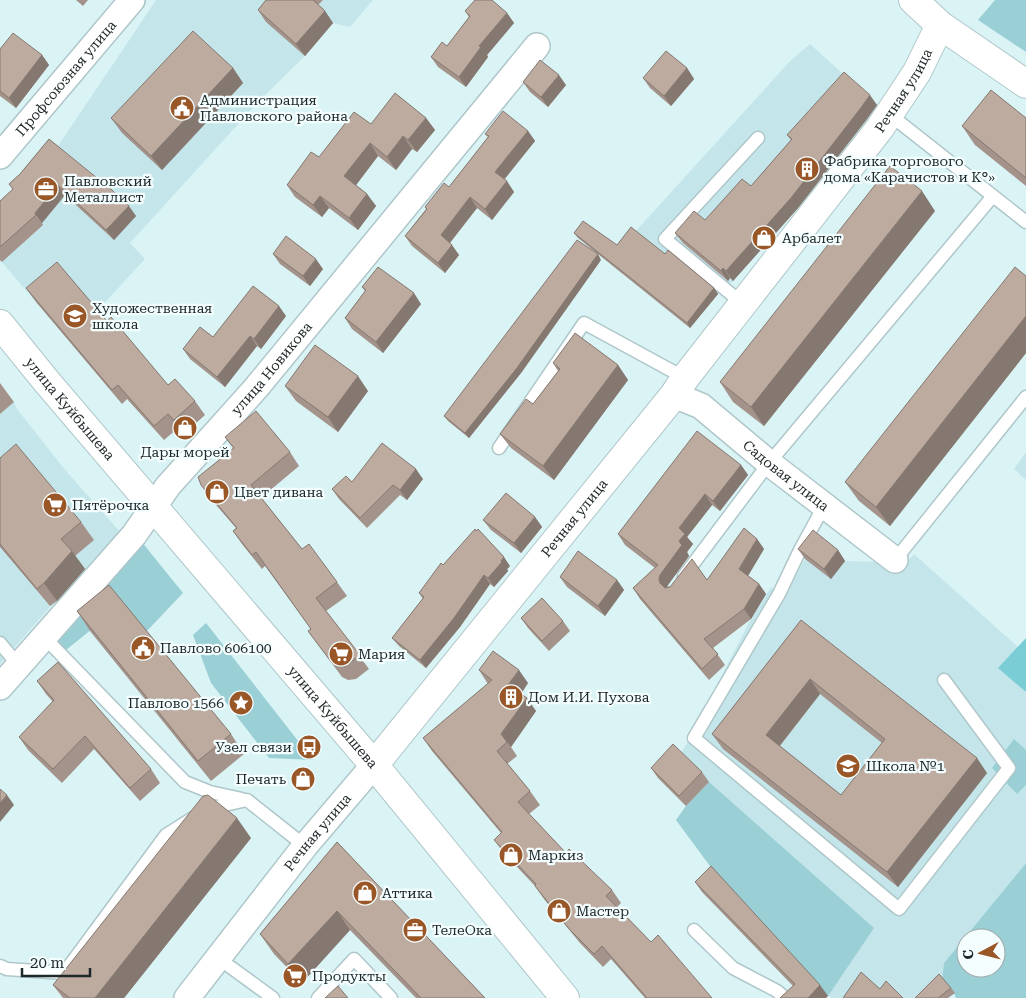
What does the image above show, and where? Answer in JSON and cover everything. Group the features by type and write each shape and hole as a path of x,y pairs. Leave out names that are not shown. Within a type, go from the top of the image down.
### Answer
{"street":[{"name":"Профсоюзная улица","path":"0,156 132,0"},
{"path":"914,0 940,25 1026,84"},
{"name":"Речная улица","path":"187,998 305,846 374,765 680,386 874,136 917,72 940,25"},
{"name":"улица Новикова","path":"0,687 134,535 168,486 256,388 537,46"},
{"name":"улица Куйбышева","path":"0,324 47,382 374,765 565,998"},
{"name":"Садовая улица","path":"680,386 769,463 895,560"}],"lane":[{"path":"889,114 1026,222"},
{"path":"743,304 665,239 758,138"},
{"path":"680,582 769,463 993,196"},
{"path":"499,448 584,323 680,386"},
{"path":"895,560 1026,398"},
{"path":"824,506 779,594 694,738 899,909 1009,768 944,680"},
{"path":"44,637 185,782 210,792 247,800 305,846"},
{"path":"0,644 18,665"},
{"path":"0,966 7,969 64,973 166,835 206,809 247,800"},
{"path":"694,930 733,968 778,991 785,998"},
{"path":"218,958 273,998"},
{"path":"318,998 354,959 392,998"}],"shaded area":[{"path":"156,0 373,0 350,27 333,23 305,56 261,99 130,243 145,259 97,311 36,302 0,260 0,217 56,149"},
{"path":"995,0 1026,0 1026,52 978,20"},
{"path":"810,44 884,111 733,281 715,296 635,232 790,61"},
{"path":"0,386 66,471 122,534 89,574 50,607 0,664"},
{"path":"1026,452 1026,480 1014,469"},
{"name":"Школа №1","path":"820,540 845,561 885,562 897,573 914,554 1018,647 999,668 1026,692 1026,863 973,928 956,928 956,948 944,963 942,979 924,998 833,998 828,996 676,820 686,806 658,778 681,754 751,619 771,587 785,597 805,559"},
{"path":"141,541 183,593 146,632 123,604 66,650 52,636"},
{"path":"206,623 313,760 269,758 211,683 193,635"},
{"path":"1026,638 1026,692 998,668"},
{"path":"1014,739 1026,750 1026,785 1017,794 992,768"},
{"path":"709,782 874,928 828,996 718,877 676,820 686,806"},
{"path":"1026,863 1026,998 956,998 942,979 944,963 956,948 956,978 1006,978 1006,928 973,928"}],"building":[{"path":"266,0 313,0 325,11 296,44 258,10"},
{"path":"475,0 492,0 507,13 479,46 481,47 459,77 431,57 442,42 447,46 470,16 465,11"},
{"name":"Администрация Павловского района","path":"193,31 233,68 151,156 111,118"},
{"path":"13,33 42,55 9,98 0,91 0,49"},
{"path":"666,51 687,68 664,96 643,78"},
{"path":"540,60 559,75 541,97 523,82"},
{"name":"Фабрика торгового дома «Карачистов и К°»","path":"844,72 870,95 791,198 726,271 723,268 721,271 675,233 694,211 705,220 742,179 751,186 792,139 787,135"},
{"path":"991,90 1026,118 1026,178 962,126"},
{"path":"395,93 426,118 408,140 403,136 387,157 370,143 344,176 367,194 349,218 320,196 313,205 287,185 311,152 319,157 354,112 371,124"},
{"path":"503,111 528,131 495,172 507,181 485,209 470,197 441,235 452,245 438,263 405,236 427,209 425,207 444,183 449,187 489,136 485,134"},
{"path":"49,139 98,177 129,206 106,230 58,185 35,213 36,215 0,247 0,201 13,189 9,184 20,174"},
{"path":"890,166 922,191 751,407 720,382"},
{"path":"583,221 617,245 631,227 665,254 668,250 714,288 687,323 574,233"},
{"path":"286,236 316,259 303,276 273,254"},
{"path":"577,240 598,254 517,368 465,433 444,416"},
{"path":"57,262 107,321 111,317 168,385 175,379 195,401 174,420 168,414 154,426 118,385 112,390 26,288"},
{"path":"378,267 414,293 376,342 345,318 366,290 362,287"},
{"path":"1015,267 1026,276 1026,316 876,507 845,482"},
{"path":"253,286 279,306 254,339 250,336 217,377 183,349 200,327 213,337"},
{"path":"575,333 618,365 543,466 500,434 526,399 533,404 560,369 553,363"},
{"path":"315,345 358,376 328,417 285,386"},
{"path":"256,411 290,452 251,485 302,549 309,544 337,582 316,598 360,655 346,666 338,666 332,663 308,631 311,629 256,552 252,555 233,531 237,528 201,485 198,477 234,448 225,437"},
{"path":"697,431 741,465 713,501 705,494 679,528 685,534 679,541 682,545 660,575 660,583 665,588 670,587 692,559 707,580 744,528 757,539 739,569 759,584 744,609 704,639 718,654 702,669 633,588 658,565 618,534"},
{"path":"382,443 416,469 400,490 393,485 360,518 332,489 346,476 352,482"},
{"path":"16,444 81,522 61,539 72,551 37,589 0,544 0,458"},
{"path":"506,493 535,517 514,543 483,520"},
{"path":"475,529 476,531 478,529 504,557 502,562 488,578 484,575 454,618 420,660 392,638 424,597 419,593 441,563 443,565"},
{"path":"813,530 838,550 824,569 798,549"},
{"path":"578,551 617,580 598,606 560,577"},
{"path":"109,585 231,734 198,761 77,611"},
{"path":"542,598 563,621 542,641 521,618"},
{"path":"801,620 977,758 887,872 712,734","holes":["810,679 885,739 841,795 766,735"]},
{"path":"493,651 519,670 508,685 527,698 501,734 507,742 497,751 530,791 518,802 566,853 569,849 612,890 606,896 651,942 658,935 712,998 647,998 602,946 594,954 570,930 535,886 536,884 494,840 502,832 423,738 492,680 479,670"},
{"path":"58,662 151,769 130,788 85,736 53,769 19,737 54,700 37,681"},
{"path":"673,744 702,772 679,796 651,768"},
{"path":"0,789 7,795 0,803"},
{"path":"208,795 237,818 95,998 70,998 53,985 203,796"},
{"path":"337,842 485,998 421,998 337,911 288,964 260,934"},
{"path":"711,866 820,985 808,998 780,998 795,984 695,882"},
{"path":"861,972 880,989 886,981 903,998 843,998"},
{"path":"939,974 951,988 938,998 915,998"},
{"path":"338,986 348,998 325,998"}],"place":[{"name":"Администрация Павловского района","path":"182,108"},
{"name":"Фабрика торгового дома «Карачистов и К°»","path":"807,169"},
{"name":"Павловский Металлист","path":"46,189"},
{"name":"Арбалет","path":"764,238"},
{"name":"Художественная школа","path":"75,316"},
{"name":"Дары морей","path":"185,428"},
{"name":"Цвет дивана","path":"217,492"},
{"name":"Пятёрочка","path":"55,505"},
{"name":"Павлово 606100","path":"143,648"},
{"name":"Мария","path":"341,654"},
{"name":"Дом И.И. Пухова","path":"511,697"},
{"name":"Павлово 1566","path":"241,703"},
{"name":"Узел связи","path":"309,747"},
{"name":"Школа №1","path":"848,766"},
{"name":"Печать","path":"303,779"},
{"name":"Маркиз","path":"511,855"},
{"name":"Аттика","path":"365,893"},
{"name":"Мастер","path":"559,911"},
{"name":"ТелеОка","path":"415,930"},
{"name":"Продукты","path":"295,976"}]}
